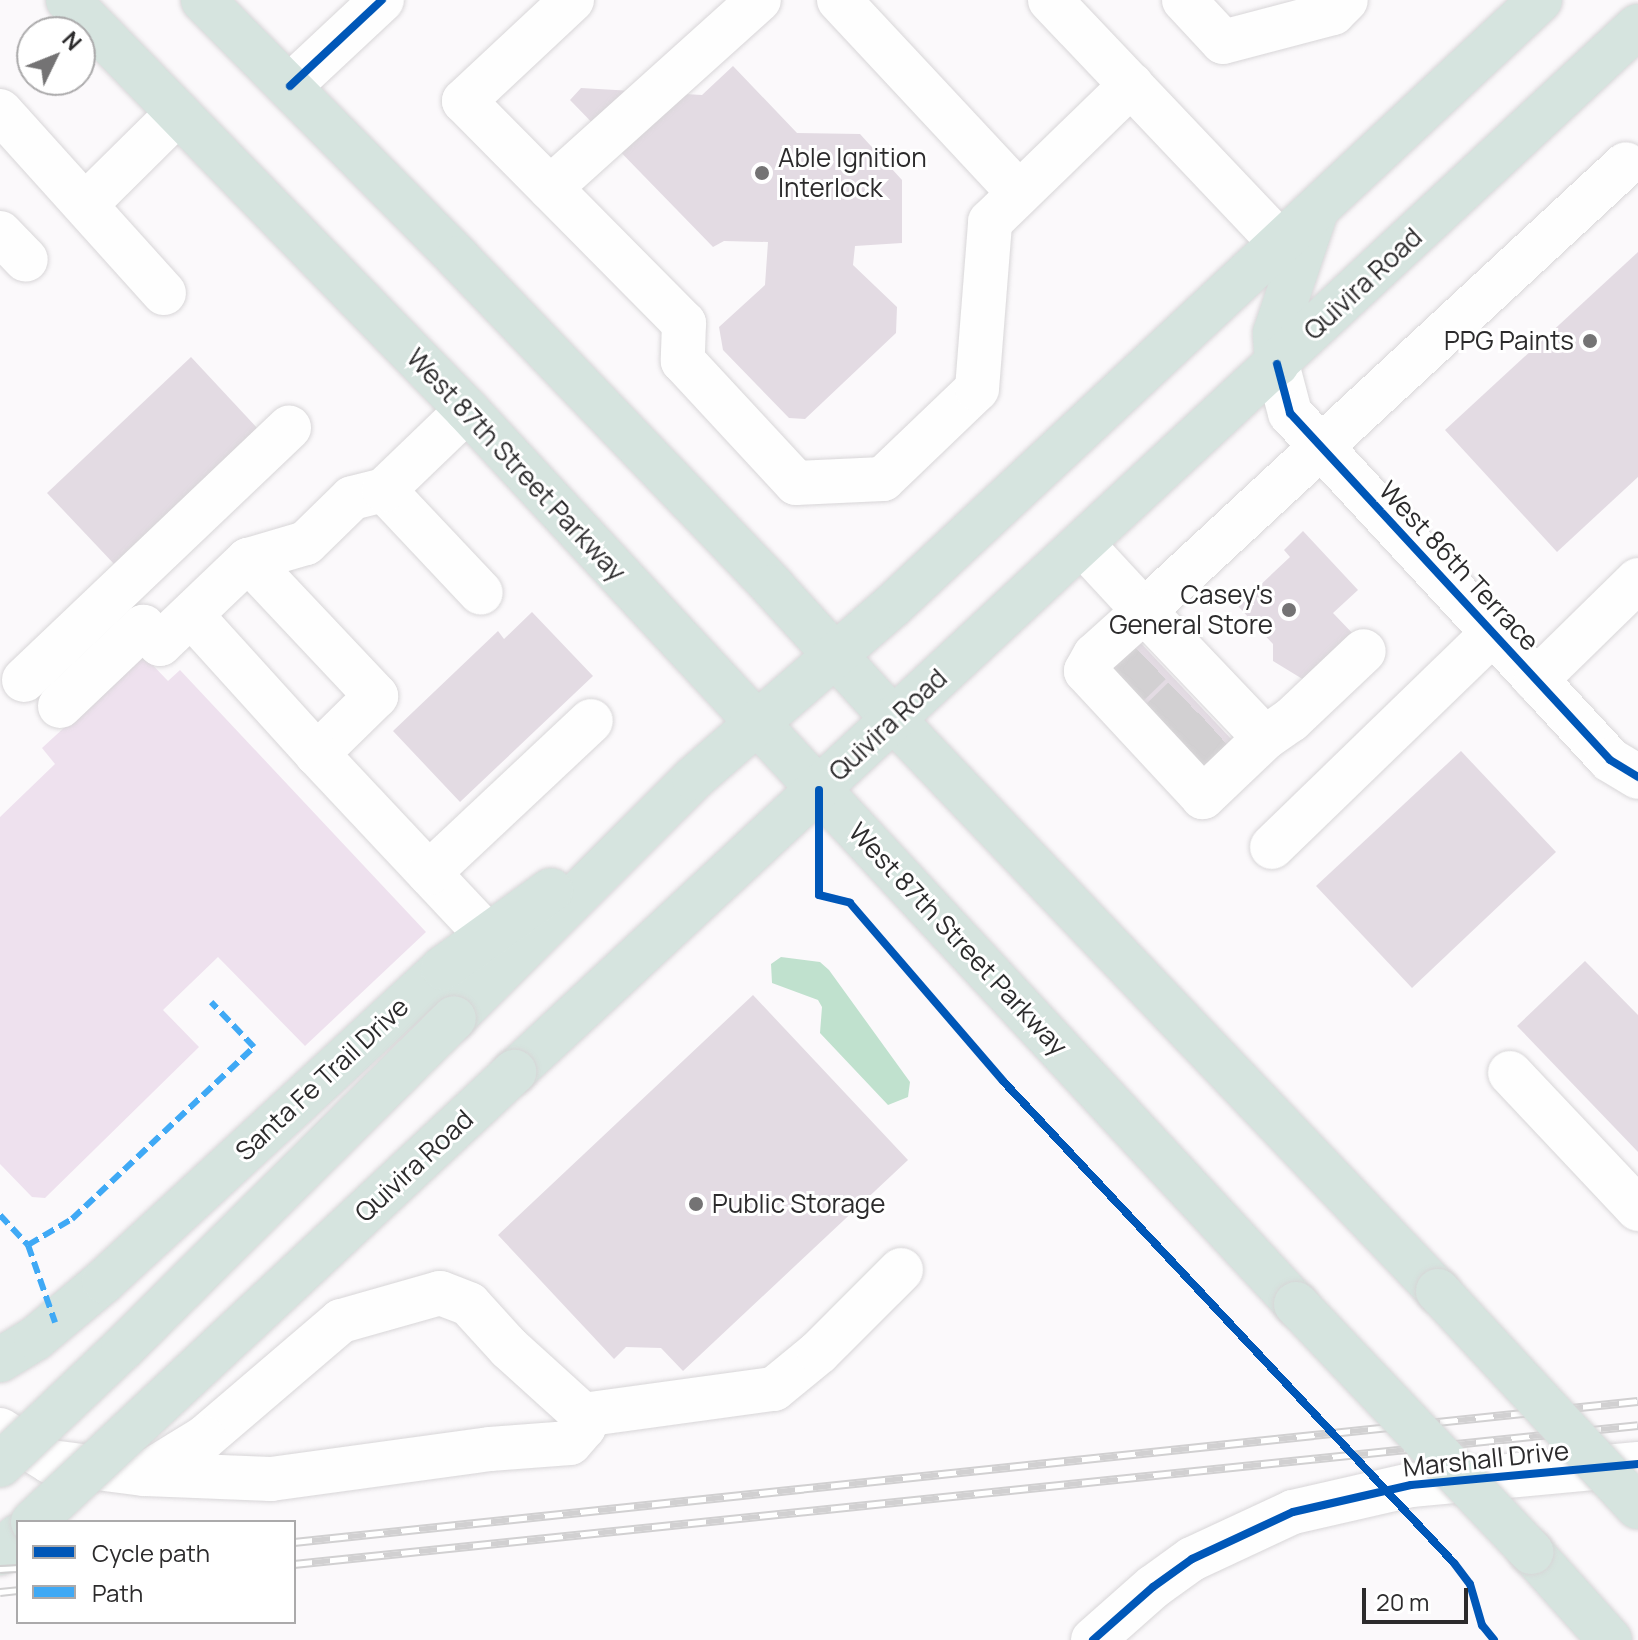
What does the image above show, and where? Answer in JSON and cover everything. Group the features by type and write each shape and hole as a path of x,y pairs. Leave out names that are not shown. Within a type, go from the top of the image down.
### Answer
{"main road":[{"name":"West 87th Street Parkway","path":"68,0 176,115 467,410 1610,1640"},
{"path":"203,0 290,86 836,653 892,718 1438,1291 1638,1507"},
{"path":"0,1465 123,1348 656,814 892,606 1540,0"},
{"name":"Quivira Road","path":"35,1520 819,790 892,718 1638,26"},
{"path":"1277,364 1275,333 1316,211"},
{"name":"Santa Fe Trail Drive","path":"0,1360 36,1338 104,1281 443,968 656,814"},
{"path":"0,1553 16,1538"}],"street":[{"path":"290,86 382,0"},
{"path":"572,0 464,101 684,323 683,361 796,483 883,479 977,389 990,222 1131,85"},
{"path":"550,188 759,0"},
{"path":"839,0 1019,193"},
{"path":"1050,0 1281,243"},
{"path":"1184,0 1223,42 1333,13 1346,0"},
{"path":"0,111 164,293"},
{"path":"86,204 176,115"},
{"path":"1223,708 1203,797 1116,697 1086,671 1095,655 1158,637 1323,449 1626,164"},
{"name":"West 86th Terrace","path":"1277,364 1290,413 1610,760 1638,777"},
{"path":"60,706 143,627 160,644 248,560 306,543 352,498 384,490 467,410"},
{"path":"24,680 289,428"},
{"path":"384,490 481,593"},
{"path":"1082,544 1158,637 1223,708 1291,720 1364,651"},
{"path":"248,560 376,696 317,754"},
{"path":"1536,680 1638,580"},
{"path":"191,615 488,936"},
{"path":"1272,847 1493,633"},
{"path":"429,873 591,721"},
{"path":"1510,1073 1638,1209"},
{"path":"583,1415 774,1389 819,1352 901,1270"},
{"path":"0,1430 51,1462 145,1474 271,1479 490,1449 557,1445 579,1437 584,1427 583,1415 520,1359 469,1304 440,1293 341,1321 298,1354 204,1438 145,1474"},
{"name":"Marshall Drive","path":"1093,1640 1153,1587 1192,1559 1293,1512 1411,1485 1638,1464"}],"shaded area":[{"path":"143,655 168,681 180,670 426,932 305,1046 218,957 163,1010 199,1047 45,1198 32,1197 0,1164 0,817 55,764 42,748"},
{"path":"781,957 820,962 829,970 910,1082 908,1097 888,1105 820,1033 822,1007 818,1000 772,983 771,964"}],"building":[{"path":"733,66 797,133 860,134 902,180 902,243 855,246 853,265 897,307 896,333 805,419 789,418 723,350 719,327 765,285 768,242 724,241 713,247 570,100 581,88 702,95"},
{"name":"PPG Paints","path":"1638,252 1638,477 1557,552 1445,430"},
{"path":"191,357 259,430 115,565 47,493"},
{"name":"Casey's General Store","path":"1303,531 1358,590 1333,613 1357,638 1309,683 1273,661 1273,644 1238,606 1290,557 1284,550"},
{"path":"532,612 593,676 460,802 393,731 498,631 504,639"},
{"name":"Casey's General Store","path":"1136,638 1235,743 1198,778 1099,672"},
{"path":"1461,751 1556,852 1412,988 1316,886"},
{"path":"1585,961 1638,1015 1638,1152 1517,1026"},
{"name":"Public Storage","path":"753,995 908,1160 683,1371 661,1348 626,1347 614,1359 498,1235"}],"tunnel":[{"path":"1119,694 1156,658"},
{"path":"1152,729 1189,693"},
{"path":"1180,758 1218,724"}],"railway":[{"path":"296,1542 1638,1401"},
{"path":"296,1564 1638,1425"},
{"path":"0,1569 16,1568"},
{"path":"0,1592 16,1590"}],"marked path":[{"path":"28,1245 72,1219 254,1047 211,1002"},
{"path":"0,1215 28,1245 55,1322"}],"cycle path":[{"path":"290,86 382,0"},
{"path":"1277,364 1290,413 1610,760 1638,777"},
{"path":"819,790 819,895 850,903 1003,1081 1454,1563 1470,1584 1482,1625 1494,1640"},
{"path":"1093,1640 1153,1587 1192,1559 1293,1512 1411,1485 1638,1464"}],"place":[{"name":"Able Ignition Interlock","path":"762,173"},
{"name":"PPG Paints","path":"1590,341"},
{"name":"Casey's General Store","path":"1289,610"},
{"name":"Public Storage","path":"696,1204"}]}
